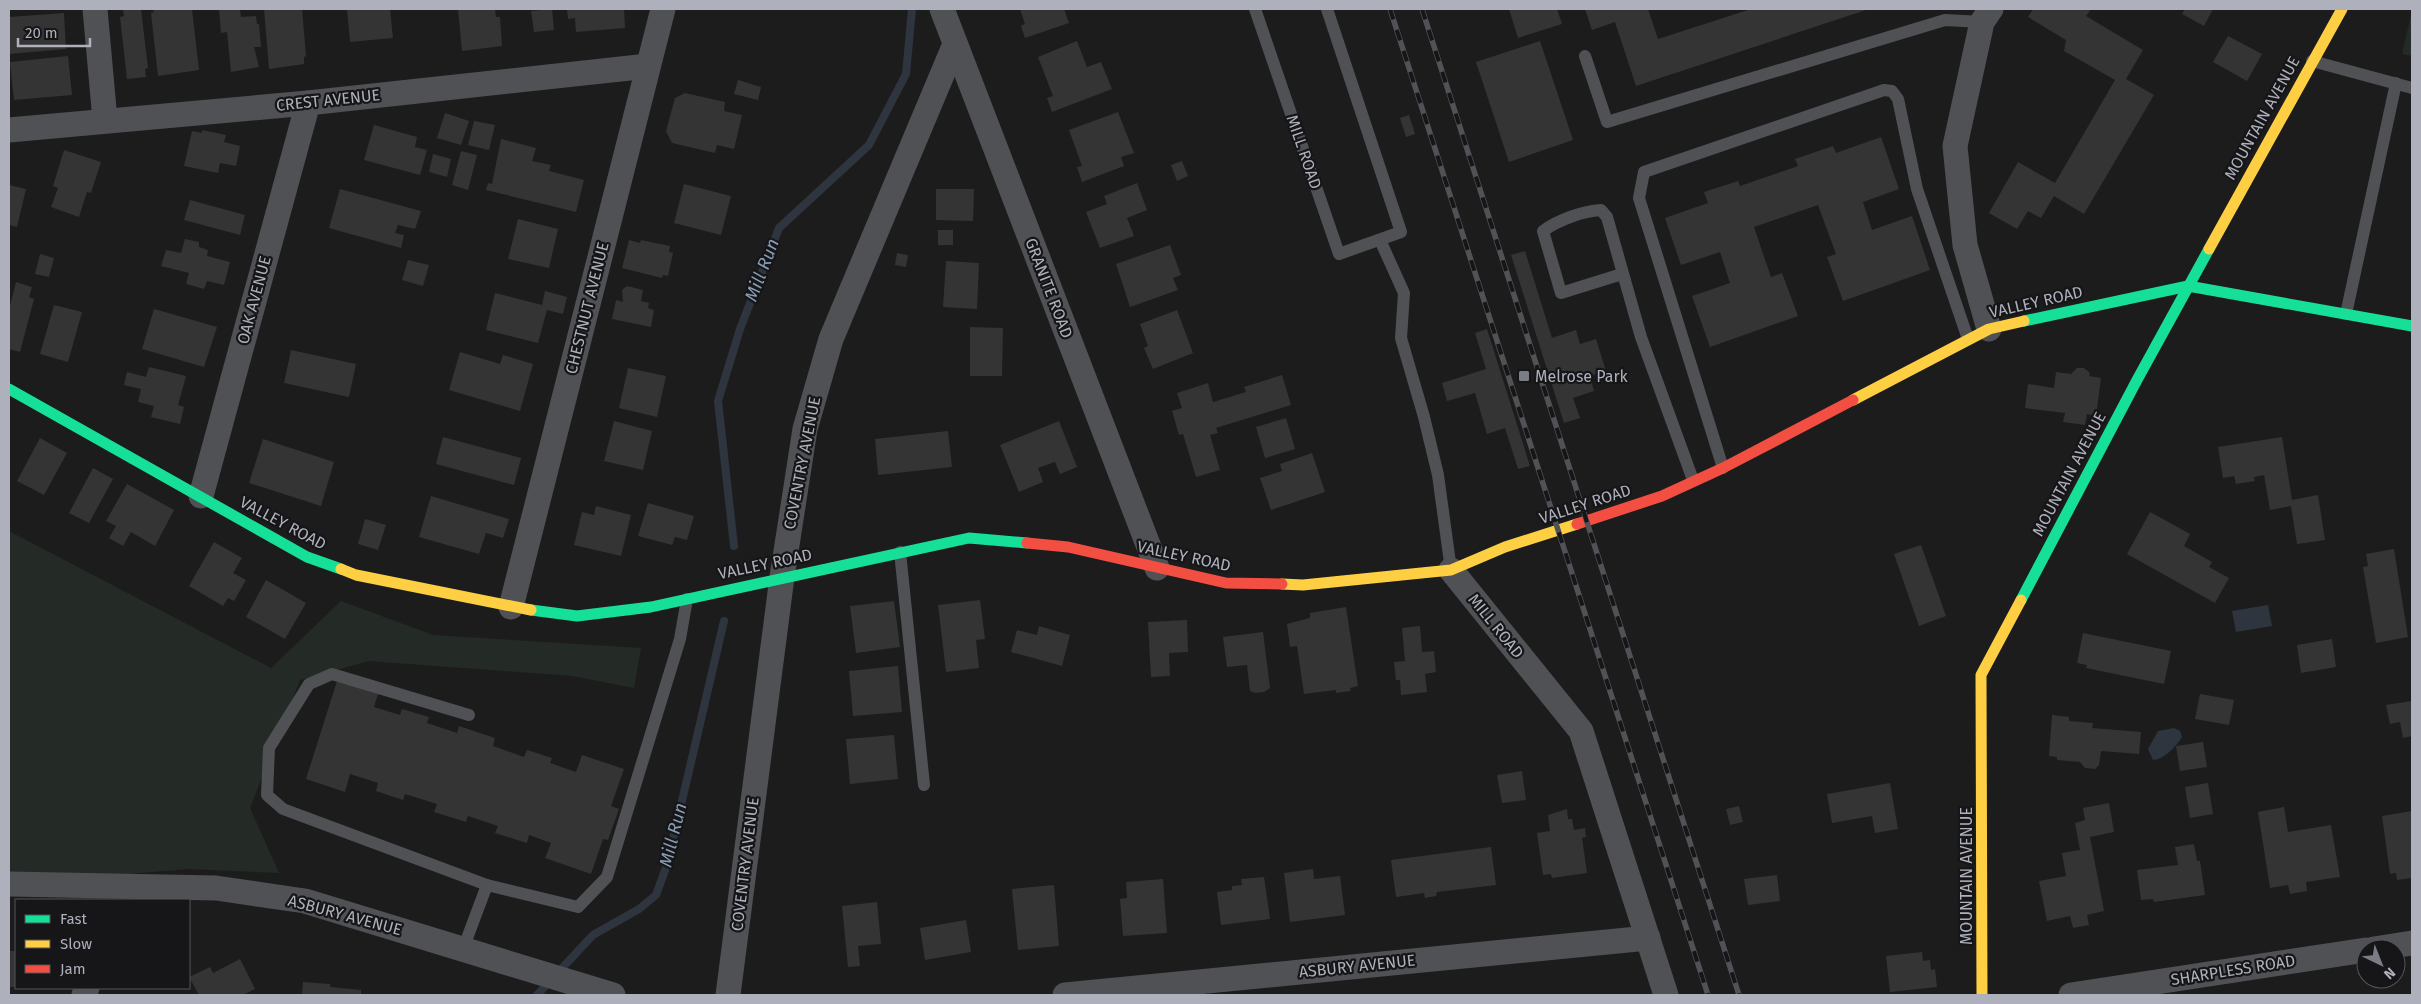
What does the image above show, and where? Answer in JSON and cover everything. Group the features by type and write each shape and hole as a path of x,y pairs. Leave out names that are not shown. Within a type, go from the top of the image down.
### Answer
{"street":[{"path":"95,9 105,120"},
{"name":"CHESTNUT AVENUE","path":"511,608 663,9"},
{"name":"GRANITE ROAD","path":"942,9 1157,568"},
{"name":"MOUNTAIN AVENUE","path":"1982,995 1981,675 2188,286 2342,9"},
{"path":"1978,334 1965,245 1955,146 1986,15"},
{"name":"COVENTRY AVENUE","path":"728,995 782,577 806,429 831,339 955,44"},
{"name":"CREST AVENUE","path":"9,130 308,103 648,66"},
{"name":"OAK AVENUE","path":"201,496 308,103"},
{"name":"VALLEY ROAD","path":"9,389 307,557 348,572 511,608 577,616 651,607 782,577 969,538 1068,547 1226,583 1303,585 1451,570 1505,547 1662,496 1693,480 1723,468 1978,334 2188,286 2412,326"},
{"name":"MILL ROAD","path":"1451,570 1581,731 1666,995"},
{"name":"ASBURY AVENUE","path":"9,884 115,894 216,888 305,901 614,995"},
{"name":"ASBURY AVENUE","path":"1065,995 1648,938"},
{"name":"SHARPLESS ROAD","path":"2071,995 2356,952"}],"lane":[{"name":"MILL ROAD","path":"1255,9 1339,254 1401,232 1327,9"},
{"path":"1585,56 1607,122 1945,20 1986,15"},
{"path":"2312,62 2412,88"},
{"path":"2346,314 2396,83"},
{"path":"1723,468 1639,198 1644,172 1884,90 1892,91 1898,99 1917,188 1978,334"},
{"path":"1622,274 1561,293 1543,231 1551,225 1601,210 1607,218 1641,337 1693,480"},
{"path":"1380,240 1404,293 1401,338 1438,475 1451,570"},
{"path":"900,552 924,785"},
{"path":"469,715 332,674 309,684 269,748 267,794 283,809 487,885 578,907 607,877 680,639 687,598"},
{"path":"463,949 487,885"}],"shaded area":[{"path":"2412,15 2412,56 2402,54"},
{"path":"9,531 271,668 341,601 433,635 641,648 634,688 572,676 369,661 300,680 250,808 279,873 189,869 115,875 9,872"},
{"path":"2268,605 2272,626 2236,632 2232,611"},
{"path":"2174,728 2180,731 2182,737 2166,755 2153,760 2148,749 2158,731"}],"building":[{"path":"141,9 148,68 145,69 146,77 127,79 120,17 124,16 123,10"},
{"path":"153,9 192,9 199,70 158,76 151,13 154,12"},
{"path":"219,9 240,9 241,17 256,16 257,24 259,24 261,47 254,47 259,67 231,72 227,32 221,33"},
{"path":"264,9 302,9 306,56 304,57 304,64 269,69"},
{"path":"347,9 390,9 393,38 350,42"},
{"path":"458,9 495,9 496,17 500,17 502,46 462,51"},
{"path":"552,9 554,30 534,32 531,11"},
{"path":"567,9 624,9 625,28 576,32 575,18 568,19"},
{"path":"1020,9 1064,9 1069,23 1025,38 1021,26 1025,24"},
{"path":"1509,9 1557,9 1562,24 1518,38"},
{"path":"1585,9 1648,9 1658,39 1751,9 1869,9 1636,86 1615,22 1592,30"},
{"path":"2033,9 2087,9 2090,11 2086,16 2143,50 2126,79 2154,95 2084,214 2054,196 2041,218 2028,211 2017,229 1989,213 2018,162 2055,183 2115,80 2064,51 2066,40 2028,17"},
{"path":"2185,9 2213,9 2204,26 2182,14"},
{"path":"64,13 66,49 9,54 9,17"},
{"path":"2228,36 2262,54 2247,81 2213,62"},
{"path":"1077,41 1087,67 1101,62 1112,89 1052,112 1047,98 1053,96 1038,57"},
{"path":"1540,41 1573,140 1509,162 1476,62"},
{"path":"68,56 72,95 14,100 10,62"},
{"path":"738,80 761,87 758,100 734,94"},
{"path":"685,93 725,102 724,111 742,115 734,149 717,145 715,153 672,143 666,131 675,98"},
{"path":"1118,112 1134,153 1121,157 1124,166 1082,182 1077,167 1082,166 1069,130"},
{"path":"445,113 469,121 461,145 437,138"},
{"path":"1409,115 1415,134 1406,137 1400,118"},
{"path":"474,121 495,125 489,150 468,145"},
{"path":"374,125 417,137 415,147 427,150 420,175 364,160"},
{"path":"202,130 226,135 224,142 240,146 236,166 220,163 218,173 184,166 192,131 202,133"},
{"path":"1881,137 1899,189 1863,202 1872,230 1912,216 1930,270 1843,301 1827,257 1836,254 1818,205 1754,227 1771,277 1782,273 1798,316 1710,347 1692,296 1730,283 1720,252 1681,265 1665,218 1708,203 1704,192 1738,181 1740,186 1798,166 1795,159 1833,146 1836,153"},
{"path":"501,139 536,148 532,161 551,165 549,171 584,180 576,212 486,190 488,183 492,184"},
{"path":"64,150 101,162 91,193 87,192 79,217 51,207 58,188 53,186"},
{"path":"461,151 477,155 468,190 452,185"},
{"path":"433,154 451,159 447,177 429,172"},
{"path":"1182,161 1188,176 1177,181 1171,165"},
{"path":"1137,183 1147,210 1127,218 1134,236 1100,248 1086,212 1107,204 1104,196"},
{"path":"684,184 731,196 721,235 674,223"},
{"path":"9,185 26,189 17,227 9,225"},
{"path":"340,189 421,211 415,229 398,225 395,233 404,235 401,248 329,228"},
{"path":"936,189 974,189 973,221 936,220"},
{"path":"190,200 245,215 240,235 184,220"},
{"path":"518,219 558,229 549,268 508,259"},
{"path":"938,230 953,230 953,245 938,245"},
{"path":"185,239 199,242 199,247 208,250 207,256 230,262 224,285 207,281 204,289 186,284 189,273 161,266 166,250 181,253"},
{"path":"629,240 640,243 641,240 670,246 669,252 673,253 668,276 663,275 662,278 622,268"},
{"path":"1170,245 1181,275 1173,278 1178,290 1130,307 1116,264"},
{"path":"1525,251 1552,338 1576,330 1580,344 1596,339 1606,371 1590,376 1594,391 1573,398 1580,418 1564,423 1511,255"},
{"path":"897,253 908,255 906,267 895,265"},
{"path":"40,254 54,258 49,277 35,274"},
{"path":"408,260 429,265 423,286 402,280"},
{"path":"946,261 979,263 977,309 943,307"},
{"path":"16,282 32,287 29,297 34,299 20,352 9,349 9,310"},
{"path":"627,286 643,290 641,301 649,303 648,308 654,310 651,327 612,319 616,300 623,302 622,290"},
{"path":"545,291 567,297 563,314 547,310 538,343 486,330 495,293 542,305"},
{"path":"54,305 82,312 68,362 40,354"},
{"path":"154,309 217,327 204,367 142,349"},
{"path":"1177,310 1193,353 1153,369 1144,348 1148,346 1140,324"},
{"path":"970,327 1003,328 1002,376 970,376"},
{"path":"1487,329 1530,466 1518,469 1505,428 1487,434 1475,393 1447,401 1442,383 1486,369 1475,333"},
{"path":"291,350 356,364 349,397 284,383"},
{"path":"460,352 500,364 503,355 533,364 520,411 449,390"},
{"path":"149,367 186,376 178,405 184,407 180,424 151,417 154,406 138,402 141,389 124,385 127,372 146,377"},
{"path":"628,368 666,376 657,417 619,408"},
{"path":"2077,368 2084,368 2090,373 2089,376 2101,378 2096,416 2087,414 2085,425 2063,422 2065,413 2025,408 2028,384 2054,388 2056,372 2071,374"},
{"path":"1282,375 1291,405 1216,428 1218,433 1210,435 1220,470 1196,477 1183,434 1179,435 1172,411 1182,408 1177,393 1208,383 1213,402 1246,392 1244,387"},
{"path":"1286,418 1295,449 1265,458 1256,427"},
{"path":"614,421 652,431 643,470 604,461"},
{"path":"1059,421 1077,467 1060,474 1055,462 1038,468 1043,482 1019,492 1000,445"},
{"path":"948,431 952,467 878,475 875,439"},
{"path":"443,437 521,458 514,485 436,464"},
{"path":"2282,437 2292,500 2318,495 2325,540 2297,544 2291,506 2270,510 2264,475 2254,477 2255,481 2236,484 2234,476 2223,478 2218,447"},
{"path":"40,438 67,453 44,495 17,481"},
{"path":"263,439 334,462 321,506 249,483"},
{"path":"1312,453 1325,492 1271,510 1260,478 1282,471 1280,464"},
{"path":"93,468 113,479 89,523 69,513"},
{"path":"127,484 174,510 155,546 131,532 123,546 109,538 116,526 106,521"},
{"path":"431,496 509,519 503,538 486,533 479,554 419,537"},
{"path":"648,503 694,516 687,540 675,537 672,545 638,536"},
{"path":"596,506 631,515 621,556 574,545 582,512 594,515"},
{"path":"2150,512 2190,534 2184,546 2212,562 2209,567 2229,578 2215,603 2127,554"},
{"path":"365,519 386,525 378,550 358,544"},
{"path":"214,542 242,558 233,573 246,580 234,601 228,598 223,606 189,586"},
{"path":"1921,545 1946,616 1919,626 1894,554"},
{"path":"2394,549 2408,637 2376,643 2363,567 2368,566 2366,554"},
{"path":"266,580 306,603 285,639 246,617"},
{"path":"980,600 985,639 976,640 979,668 946,672 938,605"},
{"path":"894,601 900,647 856,653 850,606"},
{"path":"1346,607 1358,686 1350,688 1351,691 1336,693 1336,690 1304,694 1297,646 1290,647 1287,624 1310,618 1310,613"},
{"path":"1187,620 1188,652 1169,653 1170,676 1151,677 1148,622"},
{"path":"1039,626 1070,635 1062,666 1011,652 1017,630 1037,635"},
{"path":"1420,626 1422,652 1434,651 1436,672 1425,674 1427,692 1401,695 1400,680 1396,680 1394,662 1405,661 1402,628"},
{"path":"1263,632 1270,688 1264,692 1255,693 1250,691 1247,665 1227,667 1223,637"},
{"path":"2083,633 2171,651 2164,684 2086,668 2087,665 2077,663"},
{"path":"2332,639 2336,667 2301,673 2297,645"},
{"path":"898,666 902,712 853,716 849,671"},
{"path":"338,678 379,691 374,707 400,715 402,709 429,717 427,723 457,733 459,726 495,738 493,746 524,757 527,750 552,758 550,763 576,772 582,755 624,769 611,806 619,809 608,840 603,839 591,874 545,858 551,843 529,835 527,843 495,833 498,826 468,816 466,822 434,812 437,804 405,794 403,800 376,791 378,783 350,774 345,792 306,779"},
{"path":"2200,694 2234,700 2229,725 2195,719"},
{"path":"2412,701 2412,736 2403,738 2400,722 2390,724 2386,705"},
{"path":"2052,715 2069,717 2069,721 2093,723 2092,728 2141,732 2139,754 2101,751 2099,765 2095,769 2085,768 2080,762 2057,760 2057,757 2049,756"},
{"path":"894,735 898,779 850,784 846,739"},
{"path":"2203,742 2207,767 2180,771 2176,746"},
{"path":"1522,771 1526,800 1502,803 1497,775"},
{"path":"1890,783 1898,829 1875,833 1872,816 1832,823 1827,794"},
{"path":"2208,783 2213,814 2190,818 2185,787"},
{"path":"2109,803 2114,832 2090,837 2104,911 2087,915 2089,925 2073,928 2070,916 2047,921 2039,881 2066,876 2062,853 2080,850 2075,823 2085,820 2083,808"},
{"path":"1739,806 1743,822 1730,825 1726,809"},
{"path":"2284,807 2288,832 2331,825 2340,877 2306,882 2307,891 2290,894 2288,885 2270,888 2258,812"},
{"path":"1567,809 1568,819 1572,819 1574,830 1585,828 1586,837 1582,838 1587,873 1552,878 1551,874 1543,875 1537,833 1550,831 1548,815"},
{"path":"2412,811 2412,878 2397,880 2396,873 2390,874 2382,816"},
{"path":"2194,844 2197,861 2200,861 2205,895 2154,902 2153,899 2141,900 2137,870 2178,865 2175,847"},
{"path":"1491,847 1496,885 1437,892 1436,896 1425,898 1424,893 1396,897 1391,860"},
{"path":"1313,869 1314,879 1340,876 1345,915 1290,922 1284,873"},
{"path":"1777,875 1780,901 1748,905 1744,879"},
{"path":"1264,877 1270,919 1221,925 1217,892 1232,890 1232,886 1242,885 1241,879"},
{"path":"1163,879 1167,933 1123,936 1120,899 1127,898 1126,882"},
{"path":"1054,885 1059,946 1018,950 1012,889"},
{"path":"877,902 881,944 858,946 860,966 848,967 842,906"},
{"path":"966,920 971,952 925,960 920,928"},
{"path":"9,951 15,951 15,987 9,987"},
{"path":"1922,952 1923,961 1930,960 1931,970 1935,969 1937,987 1890,992 1886,956"},
{"path":"240,959 255,989 243,995 199,995 190,977 210,967 213,973"},
{"path":"303,982 330,984 330,987 361,990 361,995 302,995"}],"waterway":[{"name":"Mill Run","path":"734,546 718,401 740,329 779,228 869,145 906,74 912,9"},
{"name":"Mill Run","path":"537,995 593,935 639,909 656,895 667,865 724,621"}],"railway":[{"path":"1390,9 1708,995"},
{"path":"1422,9 1739,995"}],"traffic: fast":[{"path":"2021,600 2137,380 2209,249"},
{"path":"2024,321 2188,286 2412,326"},
{"path":"9,389 307,557 341,569"},
{"path":"531,610 577,616 651,607 969,538 1027,543"}],"traffic: slow":[{"path":"2209,249 2342,9"},
{"path":"1853,400 1989,329 2024,321"},
{"path":"1282,584 1303,585 1451,570 1505,547 1577,524"},
{"path":"341,569 356,575 531,610"},
{"path":"1982,995 1981,675 2021,600"}],"traffic: jam":[{"path":"1577,524 1662,496 1723,468 1853,400"},
{"path":"1027,543 1068,547 1226,583 1282,584"}],"place":[{"name":"Melrose Park","path":"1524,376"}]}
